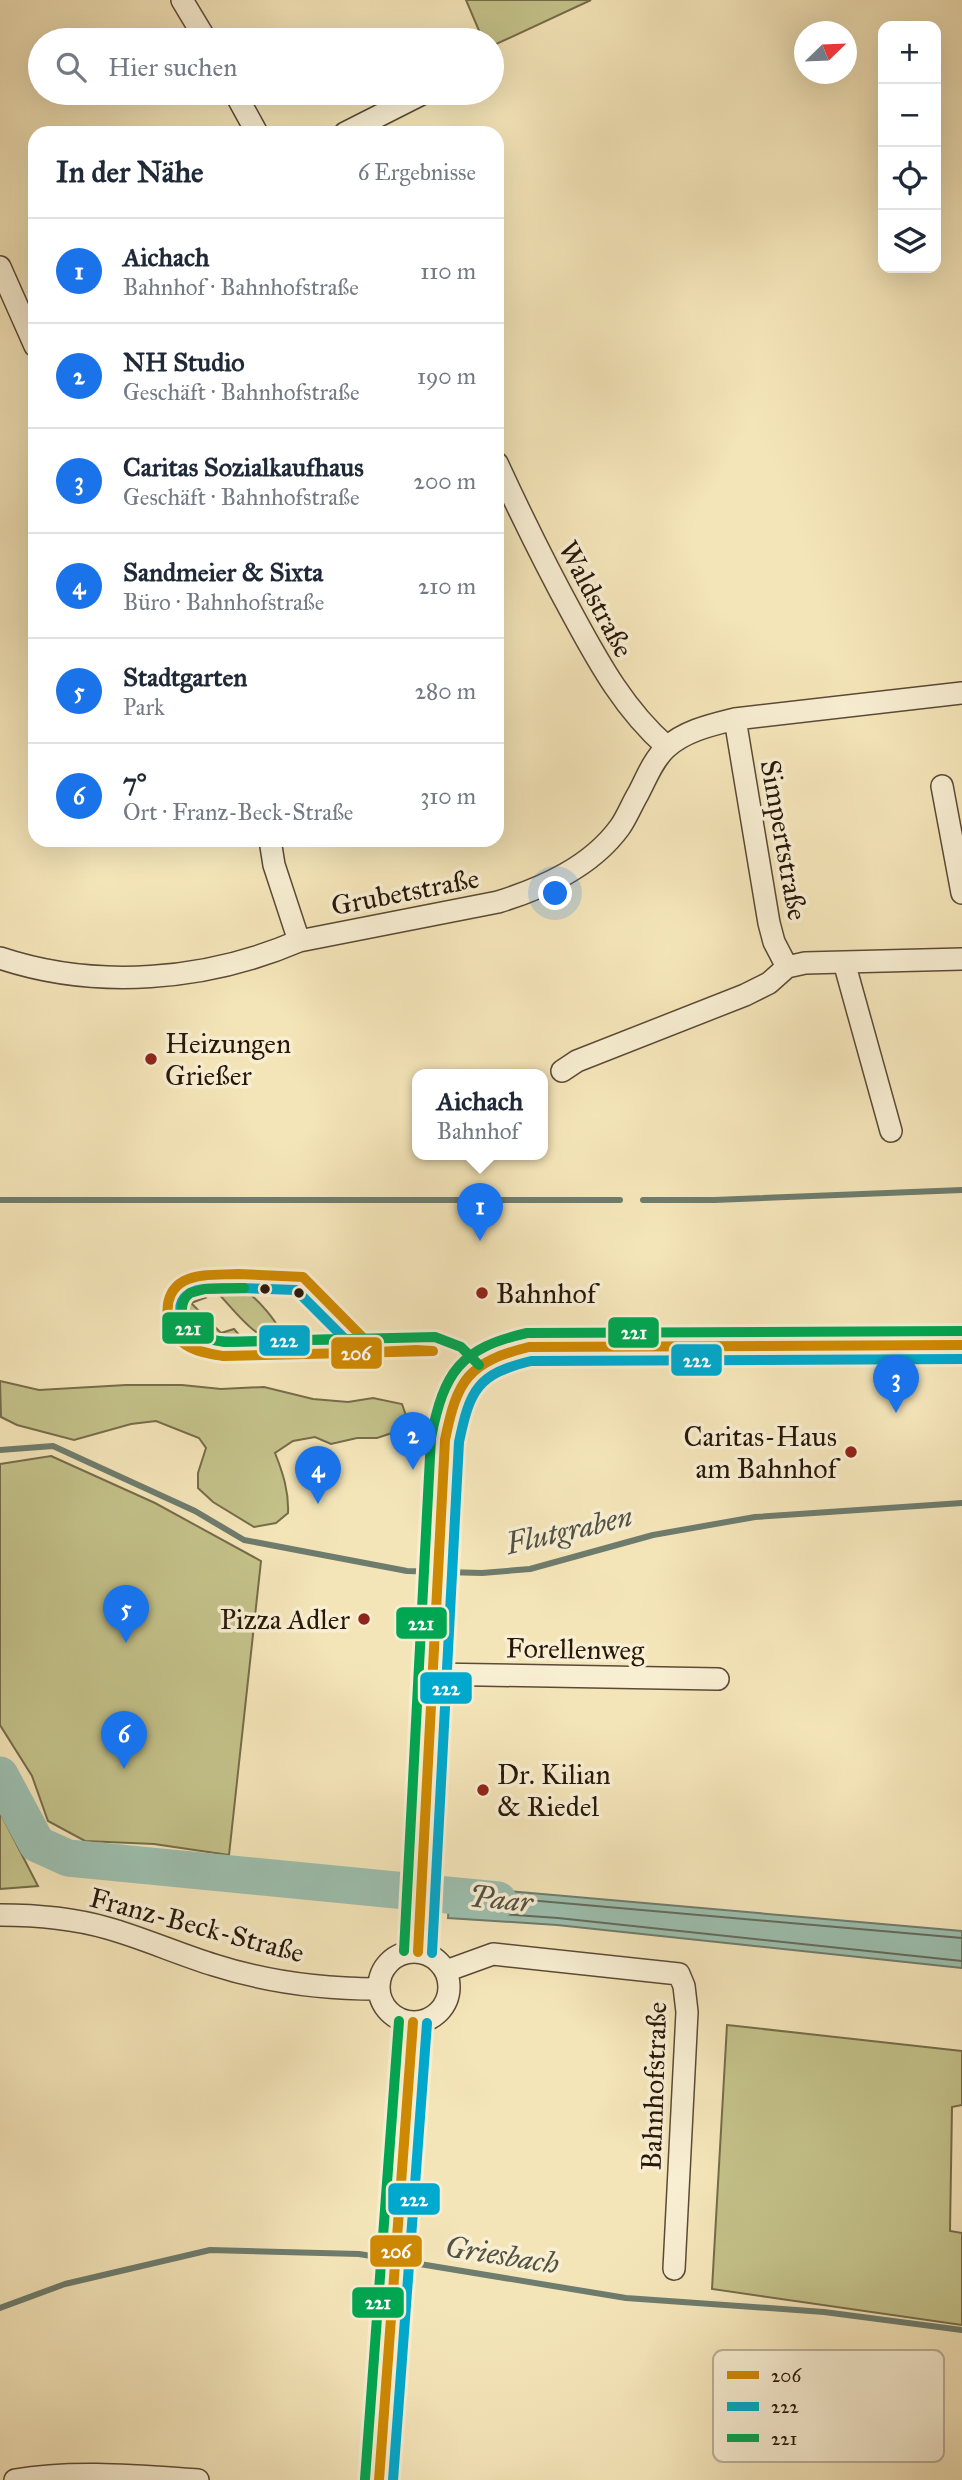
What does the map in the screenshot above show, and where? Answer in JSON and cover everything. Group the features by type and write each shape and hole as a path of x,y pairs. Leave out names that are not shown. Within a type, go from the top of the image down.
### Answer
{"street":[{"path":"182,0 199,28"},
{"path":"242,105 253,126"},
{"path":"359,126 400,105"},
{"path":"0,267 28,330"},
{"name":"Waldstraße","path":"504,478 543,562 608,680 652,734 667,747"},
{"name":"Grubetstraße","path":"0,958 42,970 97,976 202,971 238,964 299,941 475,908 530,892 596,853 620,827 658,758 667,747 701,727 735,719 962,693"},
{"name":"Simpertstraße","path":"735,719 769,923 774,942 787,967"},
{"path":"942,786 962,893"},
{"path":"271,847 274,865 299,941"},
{"path":"562,1071 577,1062 745,995 769,983 787,967 805,963 962,960"},
{"path":"844,962 891,1131"},
{"path":"418,1952 445,1440 451,1406 469,1375 483,1362 502,1353 529,1347 792,1348 962,1345"},
{"name":"Forellenweg","path":"431,1674 718,1679"},
{"name":"Franz-Beck-Straße","path":"0,1915 66,1919 106,1928 213,1965 261,1978 322,1987 379,1989"},
{"path":"408,1952 418,1952 429,1955 446,1971 448,1995 444,2006 436,2015 425,2021 413,2022 402,2020 386,2008 379,1989 379,1979 390,1961 408,1952"},
{"name":"Bahnhofstraße","path":"446,1971 493,1954 679,1974 684,1986 687,2012 674,2269"},
{"path":"379,2480 413,2022"},
{"path":"15,2480 82,2476 198,2480"}],"shaded area":[{"path":"466,0 591,0 504,40 504,28 478,28"},
{"path":"217,1286 237,1287 252,1296 273,1319 283,1342 273,1341 254,1331 215,1290"},
{"path":"196,1294 205,1298 191,1303 221,1333 234,1329 241,1337 227,1341 213,1340 186,1330 181,1317 182,1305"},
{"path":"0,1381 39,1390 182,1385 221,1389 264,1387 313,1399 348,1402 373,1398 402,1404 410,1427 377,1438 357,1438 331,1444 315,1437 293,1441 275,1453 285,1483 288,1513 276,1523 254,1527 213,1502 198,1488 198,1473 206,1448 199,1438 156,1421 131,1424 74,1440 17,1425 1,1417"},
{"path":"51,1456 155,1503 261,1561 229,1855 154,1844 85,1841 48,1821 32,1776 0,1725 0,1464"},
{"path":"0,1812 38,1886 0,1889"},
{"path":"727,2025 962,2051 962,2105 952,2107 950,2231 962,2233 962,2325 712,2289"}],"water":[{"path":"450,1886 962,1931 962,1968 557,1925 448,1918"}],"waterway":[{"path":"643,1200 714,1200 962,1190"},
{"path":"0,1200 620,1200"},
{"name":"Flutgraben","path":"0,1450 53,1446 195,1511 244,1540 407,1571 482,1573 530,1569 653,1535 755,1517 962,1503"},
{"name":"Paar","path":"0,1775 37,1844 68,1858 498,1900"},
{"name":"Griesbach","path":"0,2308 65,2284 210,2250 359,2254 626,2298 824,2312 962,2330"}],"transit line":[{"name":"206","path":"238,1274 303,1277 377,1352 433,1351 223,1356 186,1345 173,1331 168,1313 168,1304 176,1287 196,1277 238,1274"},
{"name":"222","path":"238,1288 296,1290 345,1339 219,1341 205,1338 187,1325 181,1305 190,1293 207,1289 238,1288"},
{"name":"221","path":"244,1288 205,1289 190,1293 182,1307 186,1326 197,1335 224,1342 435,1337 461,1347 479,1365"},
{"name":"221","path":"404,1951 431,1438 442,1396 459,1366 486,1346 527,1333 962,1331"},
{"name":"206","path":"418,1952 445,1440 455,1402 469,1377 492,1359 529,1347 962,1345"},
{"name":"222","path":"432,1953 459,1442 467,1409 479,1387 499,1372 531,1361 962,1359"},
{"name":"221","path":"365,2479 399,2021"},
{"name":"206","path":"379,2480 413,2022"},
{"name":"222","path":"393,2480 427,2023"}],"place":[{"name":"Heizungen Grießer","path":"151,1059"},
{"name":"Aichach","path":"480,1241"},
{"name":"Bahnhof","path":"482,1293"},
{"name":"Caritas Sozialkaufhaus","path":"896,1413"},
{"name":"Caritas-Haus am Bahnhof","path":"851,1452"},
{"name":"NH Studio","path":"413,1470"},
{"name":"Sandmeier & Sixta","path":"318,1504"},
{"name":"Pizza Adler","path":"364,1619"},
{"name":"Stadtgarten","path":"126,1643"},
{"name":"7°","path":"124,1769"},
{"name":"Dr. Kilian & Riedel","path":"483,1790"}]}
